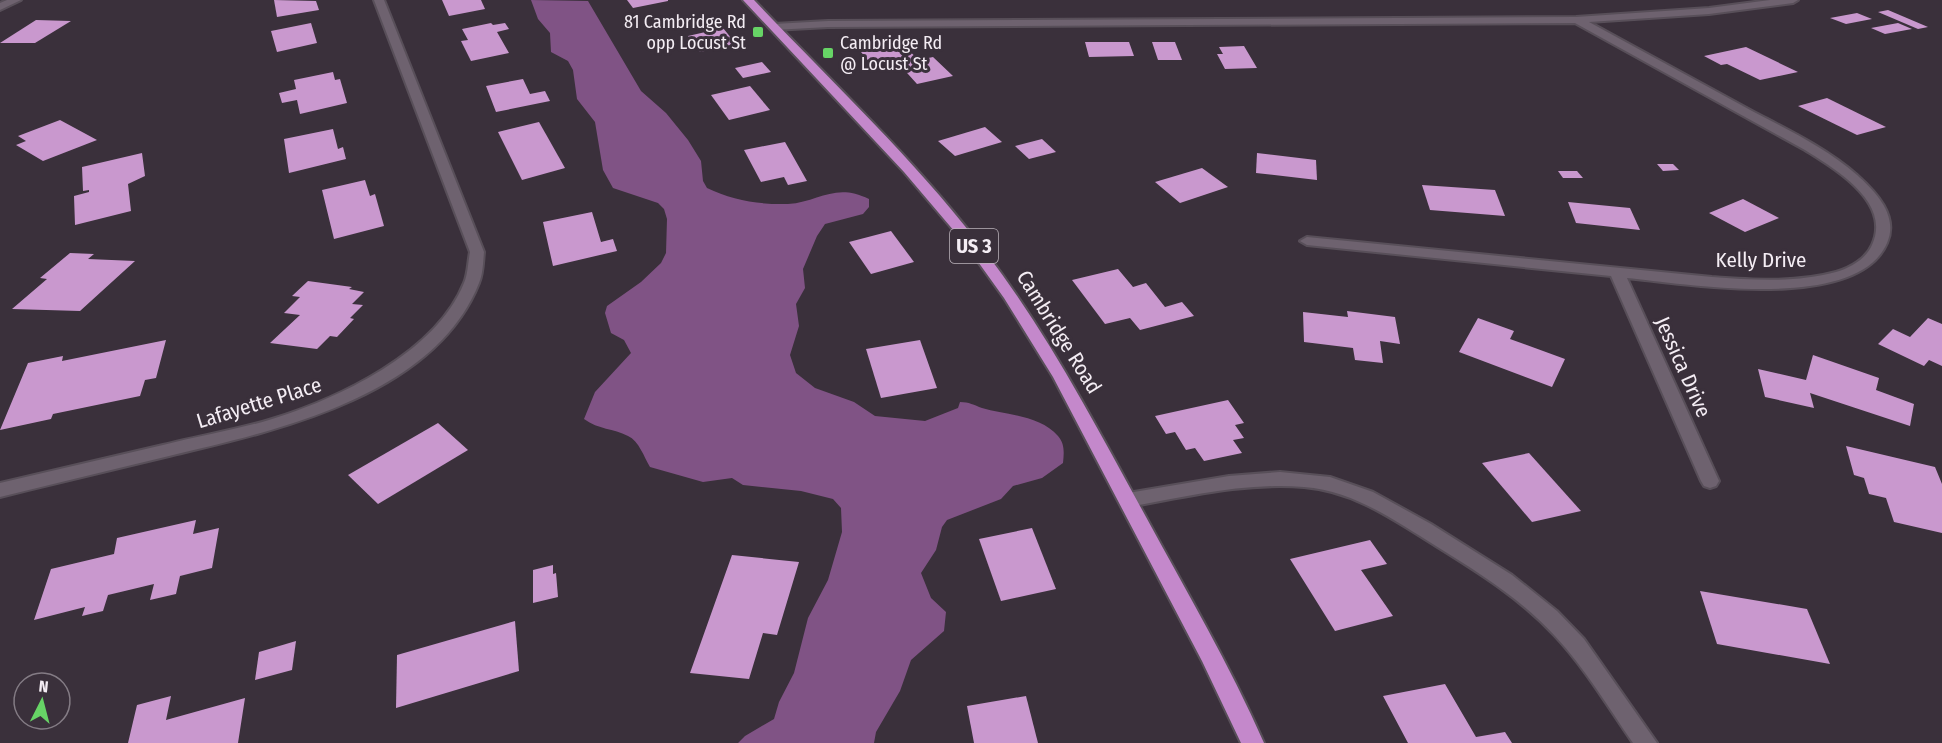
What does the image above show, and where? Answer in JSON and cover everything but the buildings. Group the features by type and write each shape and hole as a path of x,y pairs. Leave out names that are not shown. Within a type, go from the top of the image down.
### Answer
{"highway":[{"name":"Cambridge Road","path":"748,0 909,169 996,275 1062,377 1210,655 1253,743"}],"street":[{"path":"0,7 16,0"},
{"name":"Lafayette Place","path":"0,490 240,434 303,414 361,389 394,369 429,342 458,310 474,279 477,252 379,0"},
{"path":"774,27 828,24 1576,20 1698,12 1793,0"},
{"name":"Kelly Drive","path":"1307,241 1745,284 1806,283 1839,275 1860,266 1879,248 1883,226 1879,210 1869,194 1835,163 1576,20"},
{"name":"Jessica Drive","path":"1616,271 1710,482"},
{"path":"1128,500 1233,483 1286,480 1330,484 1370,498 1510,584 1551,617 1590,662 1646,743"}],"shaded area":[{"path":"531,0 588,1 641,91 666,113 688,140 701,161 703,181 707,188 736,199 767,204 799,203 827,194 846,192 869,199 869,207 863,214 825,224 817,236 803,269 805,288 796,304 799,326 790,355 796,373 815,388 854,402 875,416 925,421 958,408 960,402 1032,420 1051,429 1062,442 1063,463 1042,478 1013,486 1001,499 947,520 942,527 936,550 921,573 931,598 946,612 944,631 911,660 900,691 876,732 874,743 738,743 745,736 774,719 779,702 794,673 808,618 828,580 842,532 841,508 833,499 801,491 743,485 732,478 703,482 650,467 632,438 584,419 595,392 631,353 624,340 611,333 605,313 607,306 641,282 661,263 666,253 667,219 664,209 658,203 613,188 603,170 595,122 577,99 573,70 568,61 551,52 550,33 538,19"}],"place":[{"name":"81 Cambridge Rd opp Locust St","path":"758,32"},
{"name":"Cambridge Rd @ Locust St","path":"828,53"}]}
